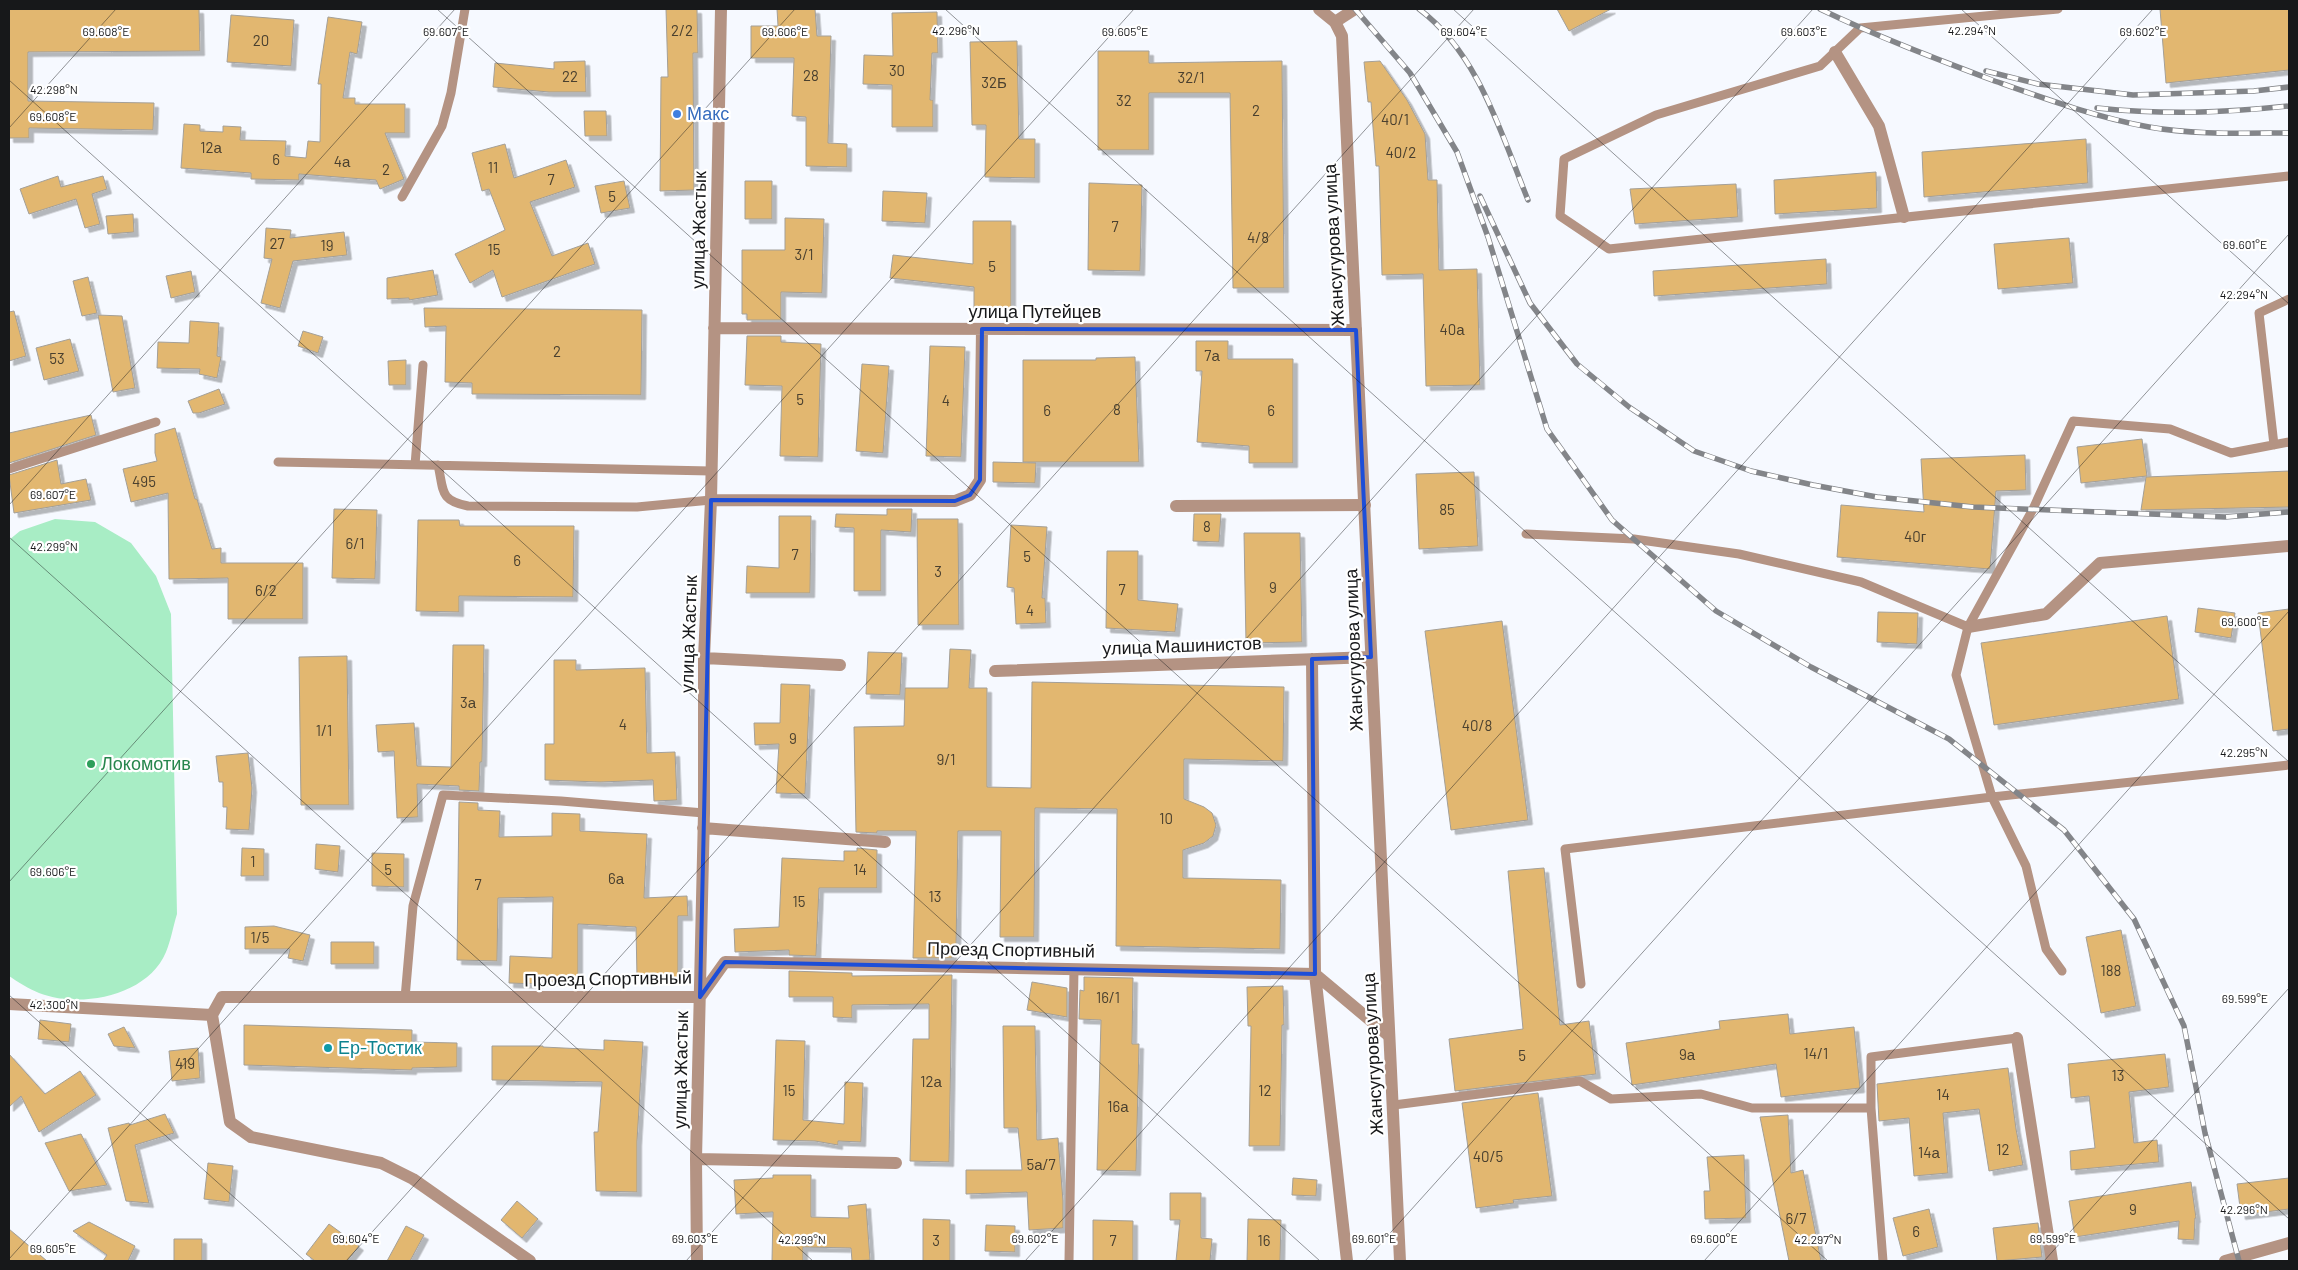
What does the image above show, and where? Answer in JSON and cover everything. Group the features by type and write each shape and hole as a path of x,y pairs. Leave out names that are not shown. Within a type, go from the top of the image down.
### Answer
{"street":[{"name":"улица Жастык","path":"698,1261 696,1159 704,814 704,658 711,471 721,9"},
{"path":"1319,9 1336,22 1355,9"},
{"name":"Жансугурова улица","path":"1336,22 1342,36 1400,1261"},
{"path":"1835,52 1879,126 1904,217"},
{"name":"улица Путейцев","path":"714,328 1356,330"},
{"path":"710,500 955,501 970,495 980,480 982,329"},
{"path":"1176,506 1365,505"},
{"path":"1968,628 2046,614 2100,563 2289,546"},
{"name":"улица Машинистов","path":"995,671 1371,657"},
{"path":"704,658 840,665"},
{"path":"1312,659 1314,974 1347,1261"},
{"path":"703,828 885,842"},
{"name":"Проезд Спортивный","path":"212,1015 222,997 700,997 725,962 1314,974"},
{"path":"1314,974 1389,1036"},
{"path":"9,1004 212,1015 230,1122 251,1137 380,1164 413,1179 530,1261"},
{"path":"2017,1038 2052,1261"},
{"path":"696,1159 896,1163"},
{"path":"2226,1261 2289,1243"}],"lane":[{"path":"402,197 442,126 451,93 465,9"},
{"path":"2058,9 1860,28 1820,66 1656,115 1564,160 1560,216 1609,249 2289,176"},
{"path":"2274,445 2259,313 2289,299"},
{"path":"414,465 423,365"},
{"path":"2062,971 2046,949 2026,866 1992,797 1956,675 1968,628 2033,509 2073,421 2170,429 2231,453 2289,442"},
{"path":"9,469 156,422"},
{"path":"278,462 711,471"},
{"path":"438,465 445,497 452,503 468,506 637,507 710,500"},
{"path":"1526,534 1634,539 1739,554 1861,582 1968,628"},
{"path":"1580,984 1565,849 1992,797 2289,765"},
{"path":"405,998 413,906 443,795 561,801 704,814"},
{"path":"1069,1261 1074,969"},
{"path":"1882,1261 1872,1108 1871,1056 2017,1038"},
{"path":"1394,1105 1580,1081 1611,1100 1701,1094 1752,1108 1872,1108"}],"highlighted area":[{"path":"982,329 1356,330 1371,657 1312,659 1315,974 725,962 700,997 711,500 955,501 970,495 980,480"}],"green space":[{"name":"Локомотив","path":"55,519 95,522 131,543 156,576 171,614 177,914 168,947 157,967 129,989 92,999 55,998 39,993 9,976 9,540 20,531"}],"building":[{"path":"9,9 199,9 200,51 28,52 28,101 154,103 153,130 29,128 29,138 9,138"},
{"path":"666,9 697,9 698,53 693,53 694,190 660,191 661,77 668,77"},
{"path":"777,9 815,9 817,36 831,36 828,143 847,144 847,167 806,166 806,117 792,116 794,58 751,58 751,26 778,26"},
{"path":"1557,9 1611,9 1569,31"},
{"path":"2160,9 2289,9 2289,70 2166,83"},
{"path":"937,12 938,53 932,53 930,100 933,100 933,127 892,127 892,85 863,84 864,55 893,56 892,13"},
{"path":"231,15 294,20 291,66 227,62"},
{"path":"328,17 362,22 357,54 350,52 343,98 355,98 355,104 405,104 405,133 385,133 404,179 380,189 376,180 299,174 299,180 251,179 251,173 181,168 184,124 200,125 200,131 223,132 223,126 241,127 240,140 286,141 285,156 306,158 308,141 320,142 321,84 318,84"},
{"path":"1017,41 1019,139 1035,139 1035,178 985,177 986,125 972,125 970,42"},
{"path":"1098,51 1149,51 1149,63 1282,61 1284,288 1233,288 1230,93 1149,93 1149,150 1098,150"},
{"path":"585,61 586,92 549,92 493,87 495,63 554,69 554,62"},
{"path":"1380,61 1407,100 1425,134 1428,180 1437,180 1439,270 1477,269 1480,385 1426,386 1423,274 1382,275 1379,166 1376,166 1371,102 1368,102 1364,62"},
{"path":"584,111 606,111 607,136 585,136"},
{"path":"2086,139 2088,183 1924,197 1922,152"},
{"path":"505,144 514,178 566,160 575,187 530,202 552,256 588,243 595,264 502,297 493,270 470,283 455,254 505,230 489,189 482,191 472,153"},
{"path":"1876,172 1877,208 1775,214 1774,180"},
{"path":"58,176 61,187 103,176 107,189 92,194 100,224 85,228 76,199 29,214 20,189"},
{"path":"624,181 630,208 601,213 595,186"},
{"path":"745,181 772,181 772,219 745,219"},
{"path":"1089,183 1142,185 1140,271 1088,270"},
{"path":"1736,184 1738,217 1635,224 1630,189"},
{"path":"883,191 927,193 925,223 882,221"},
{"path":"133,214 134,232 108,234 106,216"},
{"path":"785,218 824,219 822,293 781,292 781,320 747,320 747,314 742,314 742,250 785,250"},
{"path":"973,221 1011,221 1011,312 974,313 974,287 890,278 893,255 973,264"},
{"path":"266,228 291,230 290,238 344,232 347,255 293,261 280,308 261,303 272,259 264,258"},
{"path":"2069,238 2073,283 1998,289 1994,244"},
{"path":"1826,259 1827,284 1654,296 1653,271"},
{"path":"433,270 438,295 409,300 409,298 387,299 387,278"},
{"path":"191,271 195,292 171,298 166,276"},
{"path":"88,277 97,313 82,316 73,281"},
{"path":"424,308 642,310 641,395 472,394 472,383 445,382 446,326 425,327"},
{"path":"14,311 26,356 9,361 9,312"},
{"path":"98,315 122,316 135,388 113,392"},
{"path":"190,321 219,323 217,356 221,357 217,378 199,374 200,369 157,368 158,342 189,343"},
{"path":"303,331 323,337 318,353 298,346"},
{"path":"747,336 781,336 781,342 821,344 818,457 780,456 782,386 745,385"},
{"path":"70,339 79,371 44,380 36,348"},
{"path":"1196,341 1228,341 1228,359 1293,359 1293,463 1249,463 1249,446 1197,442 1202,371 1196,371"},
{"path":"930,346 965,347 961,457 926,456"},
{"path":"1135,357 1139,462 1023,462 1023,360 1096,360 1096,358"},
{"path":"406,360 406,385 389,385 388,361"},
{"path":"862,364 889,366 883,453 856,451"},
{"path":"219,389 225,404 199,413 193,413 188,401"},
{"path":"91,415 96,435 9,463 9,433"},
{"path":"175,428 195,499 197,499 212,549 221,548 221,563 303,563 303,619 228,619 228,578 169,579 168,493 131,502 123,469 157,461 155,434"},
{"path":"2142,439 2147,476 2081,483 2077,447"},
{"path":"2025,455 2026,490 1996,491 1990,569 1837,557 1841,505 1924,512 1921,459"},
{"path":"57,460 61,484 86,479 91,500 14,513 9,475"},
{"path":"993,462 1036,463 1035,483 993,482"},
{"path":"2289,471 2289,507 2141,510 2146,477"},
{"path":"1474,472 1478,546 1419,549 1416,474"},
{"path":"334,509 377,510 375,579 332,578"},
{"path":"887,509 912,509 911,532 881,530 881,591 854,591 854,528 835,527 836,514 887,515"},
{"path":"1194,514 1221,514 1219,542 1193,541"},
{"path":"779,516 811,516 810,593 746,593 747,566 779,568"},
{"path":"917,519 958,519 959,625 918,625"},
{"path":"418,520 459,520 460,526 574,526 573,597 459,596 459,612 416,611"},
{"path":"1011,525 1047,527 1042,598 1045,598 1046,623 1016,624 1014,588 1007,587"},
{"path":"1244,533 1300,533 1302,642 1246,643"},
{"path":"1107,551 1138,551 1138,600 1178,604 1175,632 1106,628"},
{"path":"2198,608 2235,613 2231,638 2195,632"},
{"path":"2289,609 2289,729 2273,731 2258,613"},
{"path":"1878,612 1918,613 1917,644 1877,642"},
{"path":"2167,616 2179,699 1994,725 1981,643"},
{"path":"1502,621 1528,820 1451,830 1425,631"},
{"path":"453,645 484,645 482,762 480,762 479,791 459,790 459,786 417,784 418,817 397,818 394,751 378,752 376,725 414,723 417,766 451,767"},
{"path":"950,649 971,650 969,688 987,688 987,787 1031,788 1032,682 1284,687 1283,761 1184,759 1184,799 1204,807 1212,813 1216,825 1213,836 1204,843 1183,850 1183,878 1281,880 1280,949 1116,946 1117,809 1035,808 1034,937 1000,937 1001,831 958,831 956,949 952,949 952,958 913,958 916,831 856,832 854,727 904,726 905,688 948,688"},
{"path":"868,652 902,653 900,695 866,694"},
{"path":"347,656 349,805 301,805 299,657"},
{"path":"554,660 576,660 576,670 645,668 647,753 675,752 677,800 654,801 653,780 600,782 545,780 545,744 554,744"},
{"path":"781,684 810,685 805,794 776,793 779,744 755,745 754,723 780,723"},
{"path":"248,753 252,788 249,830 226,829 227,807 223,807 223,782 219,782 216,756"},
{"path":"459,802 478,803 478,810 500,811 499,837 552,836 552,813 580,814 580,831 647,834 644,898 687,896 688,916 678,916 678,979 637,978 636,927 578,924 578,982 539,981 538,984 509,983 510,956 552,958 553,897 498,898 497,961 457,960"},
{"path":"316,844 340,846 338,872 315,869"},
{"path":"242,848 264,849 264,876 241,876"},
{"path":"857,848 877,850 877,888 819,888 816,956 789,955 789,950 735,952 734,929 779,927 782,858 844,861 844,851 857,851"},
{"path":"372,853 404,854 404,887 372,886"},
{"path":"1544,868 1560,1025 1589,1021 1596,1074 1455,1091 1449,1039 1523,1029 1508,871"},
{"path":"274,926 310,935 303,961 288,958 290,949 245,949 245,927"},
{"path":"2121,930 2136,1006 2101,1013 2086,937"},
{"path":"331,942 374,942 374,964 331,964"},
{"path":"789,971 852,973 852,976 952,975 949,1162 910,1161 913,1039 929,1039 929,1004 852,1005 852,1018 833,1017 833,997 789,997"},
{"path":"1084,977 1133,978 1132,1044 1139,1044 1136,1171 1097,1170 1101,1020 1079,1019 1080,990 1084,991"},
{"path":"1032,982 1067,988 1067,1017 1027,1010"},
{"path":"1283,986 1284,1025 1282,1025 1280,1146 1249,1146 1251,1026 1248,1026 1247,987"},
{"path":"1788,1014 1790,1034 1854,1027 1860,1088 1781,1097 1776,1064 1632,1085 1626,1043 1720,1029 1719,1021"},
{"path":"40,1020 71,1024 69,1042 38,1039"},
{"name":"Ер-Тостик","path":"244,1025 412,1030 412,1042 457,1043 457,1067 412,1068 412,1070 244,1065"},
{"path":"1003,1026 1035,1026 1037,1140 1058,1138 1063,1228 1029,1230 1027,1192 966,1194 966,1170 1022,1170 1018,1128 1004,1128"},
{"path":"124,1027 135,1048 114,1046 108,1034"},
{"path":"604,1040 643,1042 637,1141 637,1192 596,1191 594,1132 598,1132 602,1082 492,1080 492,1046 543,1046 604,1050"},
{"path":"776,1040 805,1041 803,1120 844,1124 845,1082 863,1083 861,1142 838,1141 838,1145 815,1141 773,1140"},
{"path":"198,1048 200,1078 172,1081 169,1051"},
{"path":"9,1054 45,1094 80,1071 96,1095 39,1132 21,1096 9,1107"},
{"path":"2165,1054 2169,1087 2129,1092 2134,1143 2157,1140 2159,1162 2071,1170 2070,1151 2095,1148 2089,1096 2071,1098 2068,1064"},
{"path":"2008,1068 2023,1165 1989,1171 1979,1109 1943,1113 1948,1173 1914,1176 1909,1118 1879,1121 1877,1084"},
{"path":"1538,1093 1552,1196 1513,1200 1514,1203 1476,1208 1462,1103"},
{"path":"165,1114 174,1133 135,1145 149,1203 126,1201 108,1128 129,1123 130,1125"},
{"path":"1788,1115 1791,1173 1803,1170 1821,1261 1789,1261 1760,1117"},
{"path":"81,1134 107,1185 69,1191 45,1143"},
{"path":"1744,1155 1746,1218 1705,1219 1704,1191 1710,1191 1707,1157"},
{"path":"208,1163 233,1166 229,1202 204,1199"},
{"path":"773,1175 811,1175 811,1217 849,1218 848,1206 866,1204 870,1260 852,1261 851,1248 803,1247 803,1261 772,1261 773,1212 736,1214 734,1180 773,1178"},
{"path":"1293,1178 1317,1180 1316,1196 1292,1195"},
{"path":"2289,1178 2289,1209 2241,1215 2237,1184"},
{"path":"2191,1182 2196,1218 2194,1240 2178,1239 2179,1221 2075,1237 2069,1201"},
{"path":"1170,1193 1201,1193 1201,1238 1212,1239 1210,1261 1176,1261 1180,1220 1170,1220"},
{"path":"517,1201 538,1219 522,1238 501,1220"},
{"path":"1929,1209 1938,1247 1903,1256 1893,1218"},
{"path":"923,1219 950,1220 950,1261 923,1261"},
{"path":"1248,1219 1281,1220 1280,1261 1247,1261"},
{"path":"1093,1220 1133,1221 1133,1261 1093,1261"},
{"path":"89,1222 135,1246 128,1261 103,1261 107,1255 73,1231"},
{"path":"2038,1223 2042,1257 1997,1261 1993,1228"},
{"path":"329,1224 359,1246 347,1261 315,1261 306,1254"},
{"path":"986,1225 1015,1226 1015,1252 985,1251"},
{"path":"406,1226 424,1235 410,1261 387,1261"},
{"path":"9,1229 47,1261 9,1261"},
{"path":"174,1239 202,1239 202,1261 174,1261"}],"railway":[{"path":"1355,9 1410,73 1457,152 1488,237 1547,429 1612,520 1716,611 1811,667 1949,739 2064,830 2134,919 2184,1026 2205,1133 2239,1261"},
{"path":"1419,9 1440,27 1458,49 1473,72 1497,122 1528,200"},
{"path":"1820,9 1884,38 1992,80 2109,118 2166,130 2219,133 2289,133"},
{"path":"1986,71 2038,84 2133,95 2254,91 2289,87"},
{"path":"2097,108 2146,112 2193,112 2289,106"},
{"path":"1480,196 1530,303 1577,364 1629,407 1694,451 1751,471 1813,485 1877,497 1973,507 2225,517 2289,512"}],"place":[{"name":"Макс","path":"677,114"},
{"name":"Локомотив","path":"91,764"},
{"name":"Ер-Тостик","path":"328,1048"}]}
